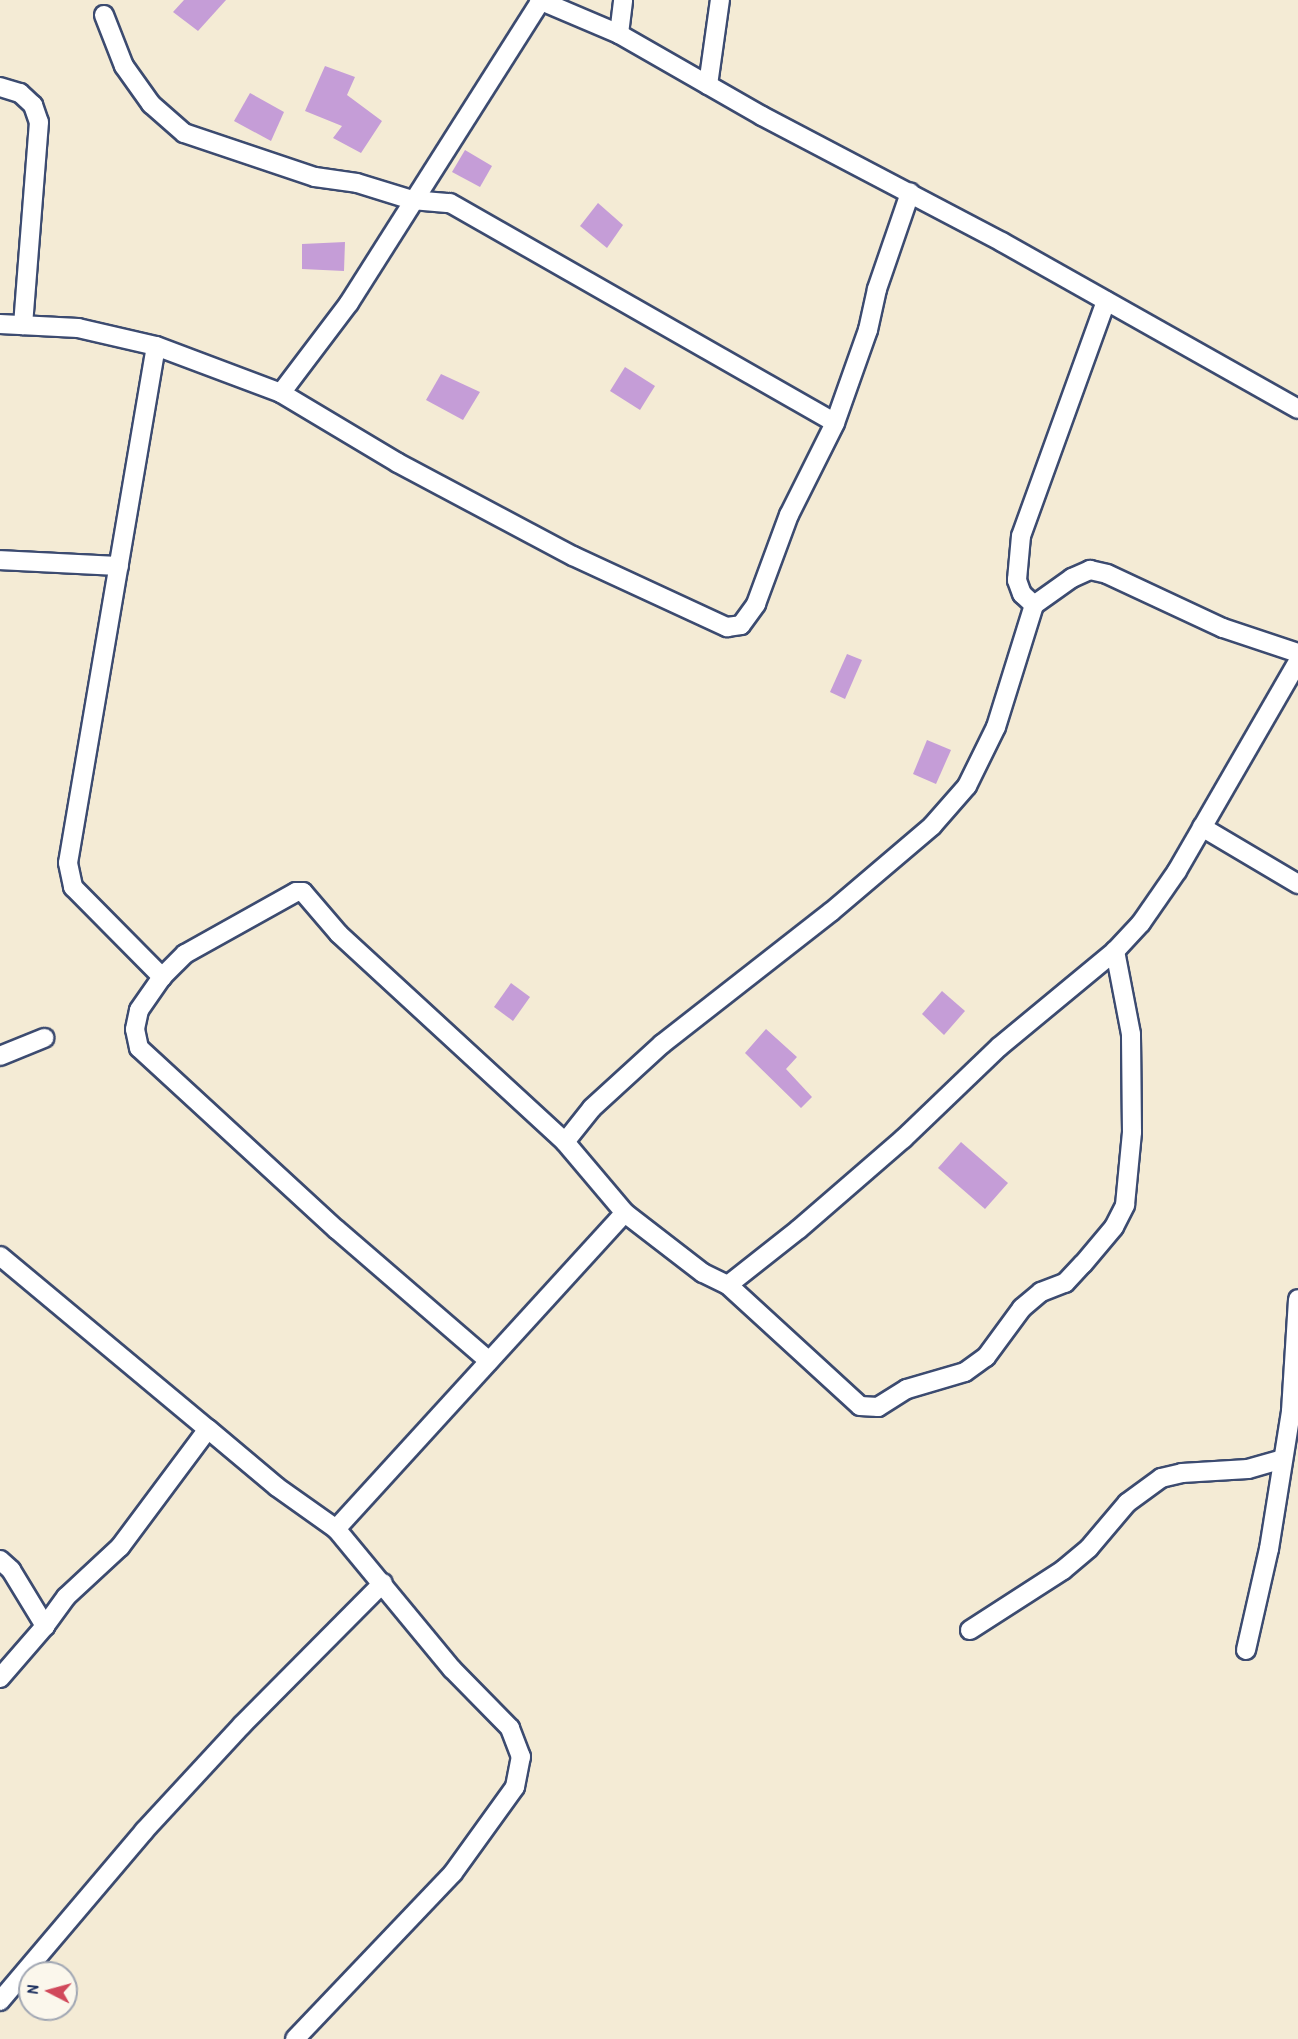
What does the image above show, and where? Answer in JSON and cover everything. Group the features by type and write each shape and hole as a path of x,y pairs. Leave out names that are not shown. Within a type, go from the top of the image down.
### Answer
{"street":[{"path":"281,393 349,303 412,200 497,75 540,0 619,34 1298,409"},
{"path":"619,34 623,0"},
{"path":"708,85 720,0"},
{"path":"104,15 124,66 151,104 184,133 315,177 357,183 412,200 450,204 835,423"},
{"path":"0,87 20,93 33,105 39,122 23,325"},
{"path":"0,324 78,328 156,346 281,393 398,463 562,551 727,627 741,625 756,603 789,515 835,423 868,330 877,289 910,193"},
{"path":"1034,606 1022,594 1017,580 1021,536 1106,301"},
{"path":"156,346 68,864 73,887 162,977"},
{"path":"0,560 119,566"},
{"path":"565,1142 592,1108 662,1044 831,912 932,826 967,786 996,727 1034,606 1090,570 1107,574 1223,628 1298,653"},
{"path":"728,1285 816,1214 903,1139 999,1047 1115,951 1147,915 1202,827 1298,661"},
{"path":"1202,827 1298,884"},
{"path":"489,1361 337,1230 139,1048 135,1029 139,1010 162,977 185,954 286,897 303,892 339,934 565,1142 625,1213 703,1273 728,1285 860,1406 878,1407 908,1389 965,1372 986,1357 1022,1308 1041,1292 1065,1282 1114,1227 1125,1205 1132,1132 1131,1034 1115,951"},
{"path":"0,1056 44,1038"},
{"path":"336,1529 625,1213"},
{"path":"0,1256 278,1487 336,1529 452,1669 510,1728 521,1757 515,1787 453,1873 296,2039"},
{"path":"1246,1650 1269,1549 1291,1411 1298,1299"},
{"path":"0,1678 45,1626 66,1597 120,1547 208,1428"},
{"path":"970,1630 1063,1570 1089,1548 1127,1503 1161,1478 1248,1469 1282,1459"},
{"path":"0,1560 11,1570 45,1626"},
{"path":"0,2001 144,1831 242,1725 383,1583"}],"building":[{"path":"184,0 226,0 198,31 173,12"},
{"path":"325,66 355,77 347,95 382,121 361,153 333,138 342,126 305,111"},
{"path":"250,93 284,112 271,141 234,121"},
{"path":"465,150 492,166 480,187 452,172"},
{"path":"598,203 623,225 607,248 580,226"},
{"path":"345,242 344,271 302,269 302,244"},
{"path":"625,367 655,386 640,410 610,391"},
{"path":"441,374 480,392 463,420 426,400"},
{"path":"847,654 862,660 845,699 830,692"},
{"path":"927,740 951,750 936,784 913,774"},
{"path":"511,983 530,997 513,1021 494,1007"},
{"path":"942,991 965,1011 944,1035 922,1014"},
{"path":"766,1029 797,1057 786,1069 812,1097 801,1108 745,1053"},
{"path":"961,1142 1008,1183 985,1209 938,1168"}]}
